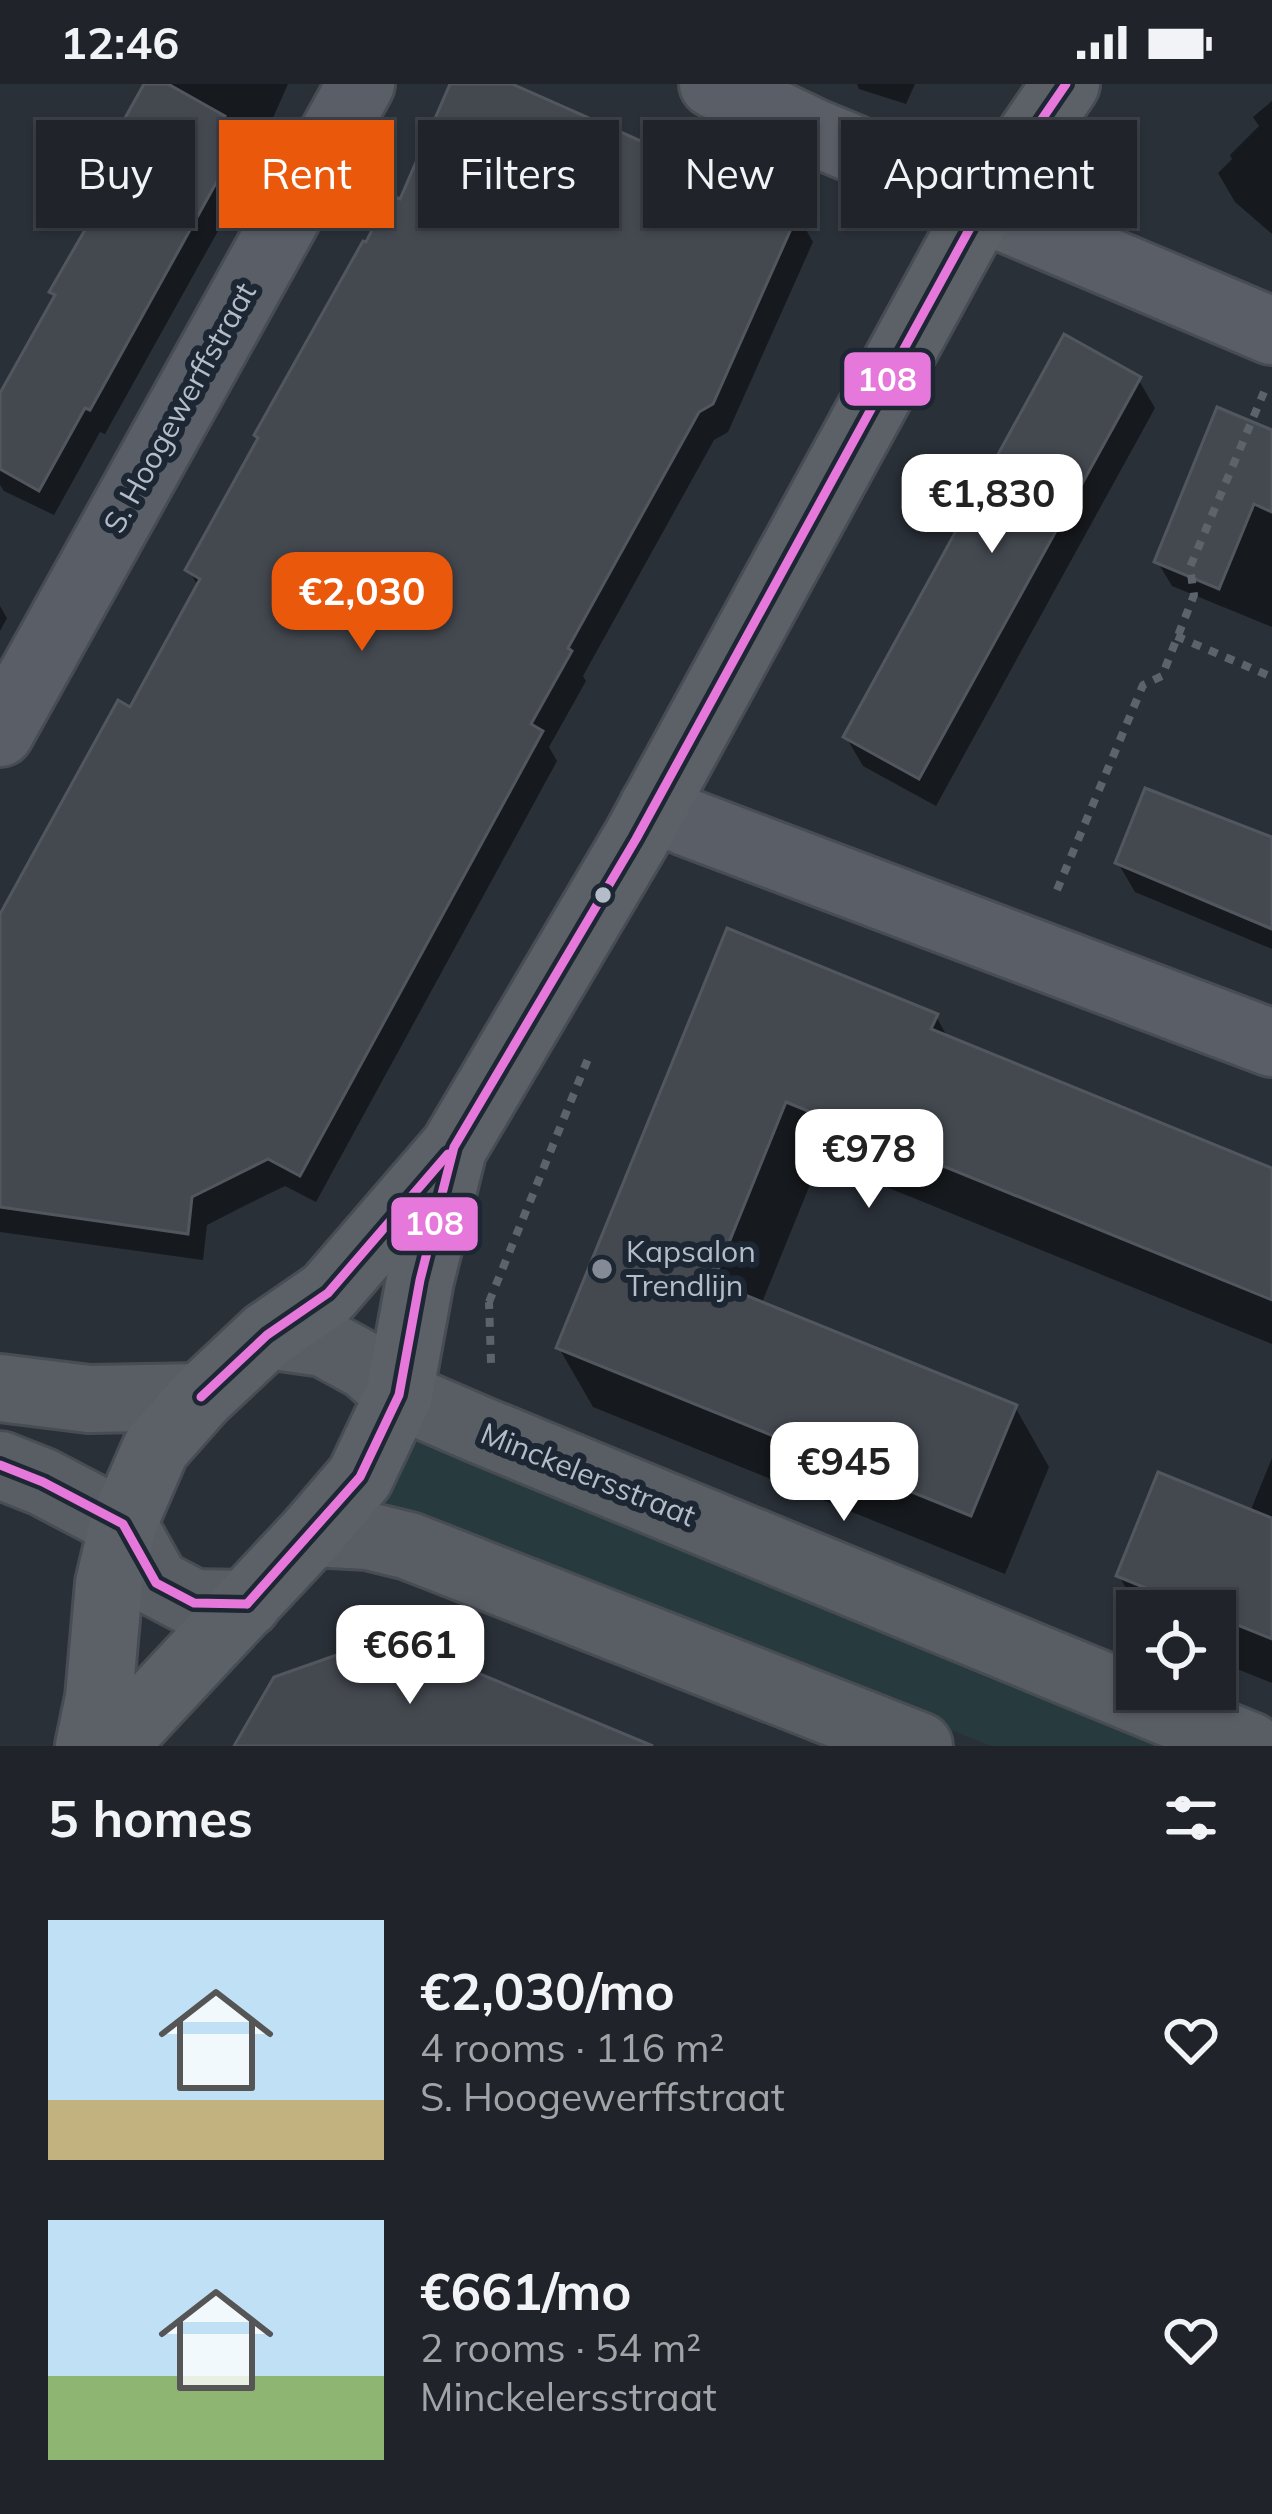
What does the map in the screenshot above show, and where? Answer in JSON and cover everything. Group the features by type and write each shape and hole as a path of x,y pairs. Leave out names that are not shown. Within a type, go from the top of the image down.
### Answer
{"main road":[{"path":"1038,120 1057,91"},
{"path":"88,1746 99,1698 109,1584 122,1524 156,1448 201,1397 267,1335 328,1293 454,1147 653,807 970,228"},
{"path":"113,1746 360,1477 399,1395 420,1280 454,1147"},
{"name":"Minckelersstraat","path":"267,1335 324,1342 366,1366 399,1395 479,1430 1250,1746"},
{"path":"0,1388 89,1399 201,1397"},
{"path":"0,1466 122,1524 157,1583 194,1603 247,1604"},
{"path":"312,1533 368,1536 409,1546 919,1746"}],"street":[{"name":"S. Hoogewerffstraat","path":"0,733 361,84"},
{"path":"713,84 841,144"},
{"path":"1028,228 1272,331"},
{"path":"653,807 1272,1043"}],"path":[{"path":"1031,952 1143,685 1162,676 1194,595 1190,567 1272,374"},
{"path":"1176,637 1272,677"}],"green space":[{"path":"420,1438 1180,1746 991,1746 377,1500"}],"building":[{"path":"144,84 168,84 225,116 227,120 219,120 219,178 195,221 195,120 124,120"},
{"path":"450,84 512,84 593,120 434,120"},
{"path":"619,131 643,142 643,228 791,228 713,404 699,412 568,648 572,651 531,724 543,731 300,1176 268,1159 192,1197 188,1234 0,1207 0,914 118,700 130,707 200,579 185,570 258,438 254,435 363,241 373,228 394,228 394,197 400,199 418,158 418,228 619,228"},
{"path":"86,228 191,228 39,491 0,469 0,393 55,295 49,292"},
{"path":"1064,334 1141,377 919,779 843,737"},
{"path":"1217,407 1272,430 1272,512 1254,504 1219,589 1154,562"},
{"path":"1145,788 1272,837 1272,929 1115,863"},
{"path":"727,928 938,1014 931,1029 1272,1168 1272,1300 786,1102 713,1282 1017,1405 971,1516 556,1348"},
{"path":"1158,1472 1272,1518 1272,1639 1236,1624 1236,1590 1150,1590 1116,1576"},
{"path":"385,1638 653,1746 234,1746 274,1677"}],"transit line":[{"name":"108","path":"247,1604 360,1477 399,1395 420,1280 454,1147 636,839 981,208 1066,84"},
{"name":"108","path":"201,1397 267,1335 328,1293 448,1154"},
{"name":"108","path":"0,1465 123,1524 156,1583 194,1603 247,1604"}],"place":[{"name":"Kapsalon Trendlijn","path":"602,1269"}]}
